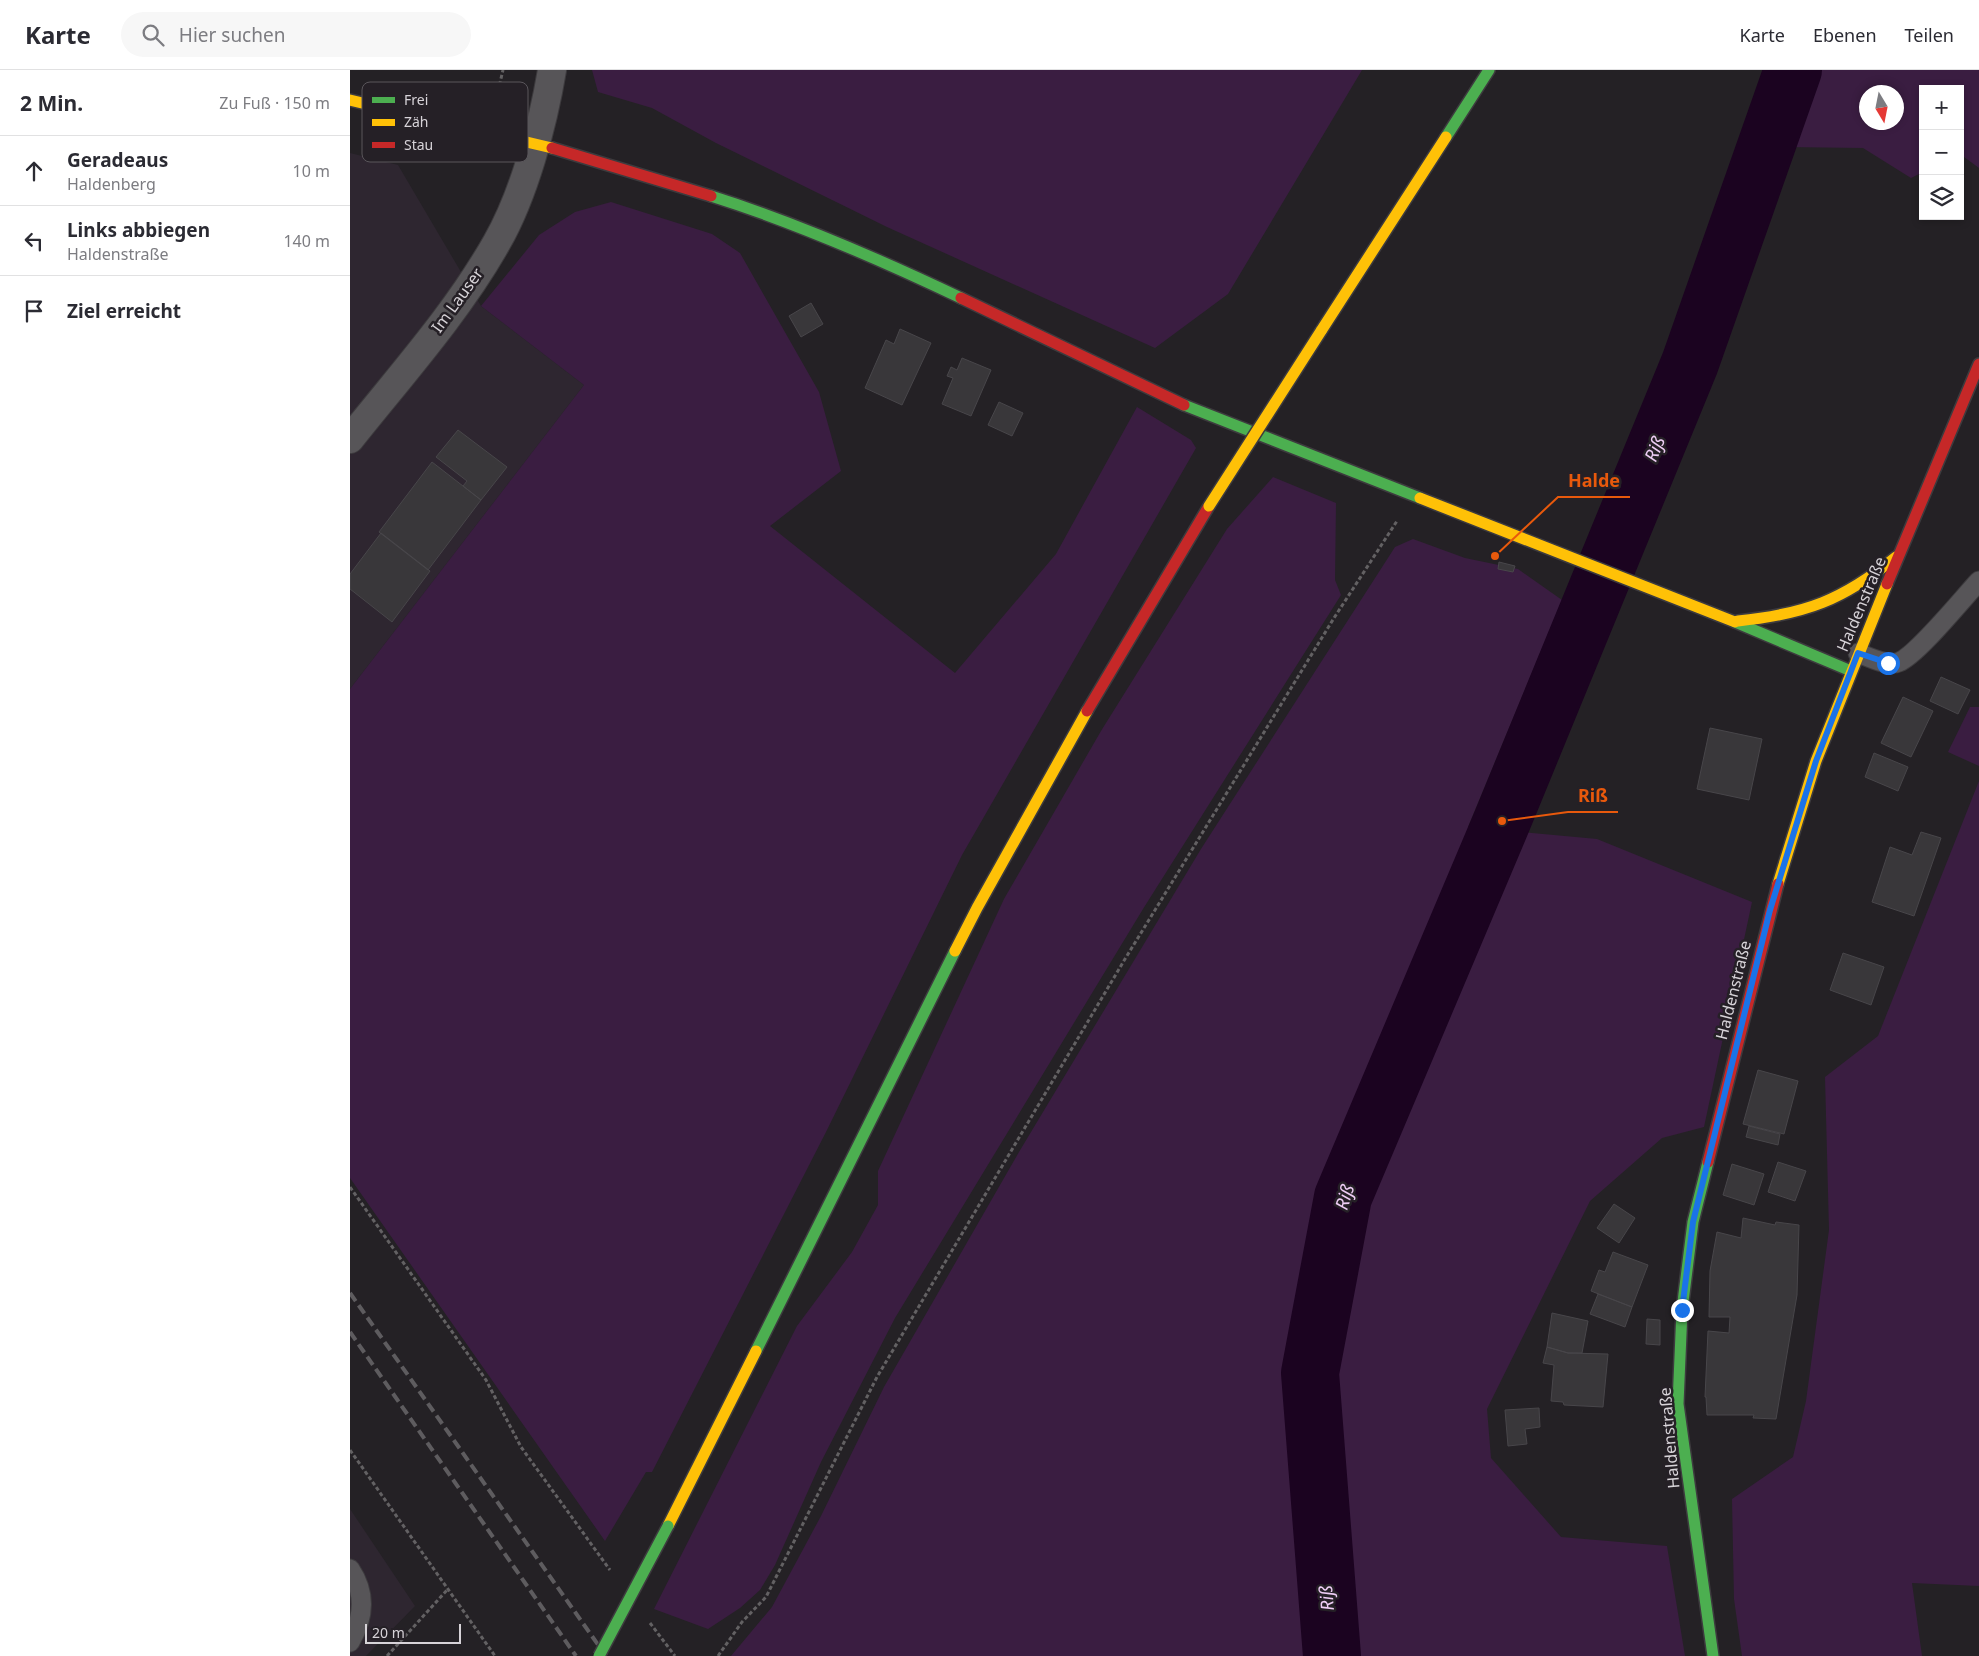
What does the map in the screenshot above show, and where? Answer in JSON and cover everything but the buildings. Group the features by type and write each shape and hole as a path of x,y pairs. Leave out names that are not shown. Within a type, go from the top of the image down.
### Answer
{"main road":[{"path":"599,1656 668,1526 977,908 1098,691 1209,506 1489,70"},
{"path":"528,141 666,180 744,206 876,257 1193,409 1733,621 1851,671"},
{"name":"Haldenstraße","path":"1713,1656 1678,1404 1682,1310 1693,1222 1770,910 1816,761 1858,653 1979,364"},
{"path":"1733,621 1781,617 1820,606 1869,580 1899,555"}],"street":[{"name":"Im Lauser","path":"528,161 544,112 552,70"},
{"name":"Im Lauser","path":"350,440 460,299 497,242 516,198 528,162"}],"lane":[{"path":"1858,653 1888,663 1899,662 1913,653 1979,581"},
{"path":"350,1569 356,1577 363,1600 359,1627 350,1642"}],"path":[{"path":"718,1656 742,1622 766,1597 877,1377 1125,959 1334,618 1412,496"},
{"path":"350,1187 486,1380 521,1447 598,1554"},
{"path":"350,1450 495,1656"},
{"path":"387,1656 448,1589"},
{"path":"659,1634 675,1656"}],"shaded area":[{"path":"592,70 1362,70 1228,294 1155,348 887,227 716,143 652,108 598,92"},
{"path":"1808,70 1979,70 1979,168 1964,157 1964,85 1919,85 1919,174 1911,178 1863,148 1785,147"},
{"path":"350,153 362,156 362,162 386,162 398,165 481,306 584,385 350,689"},
{"path":"611,202 712,234 740,253 819,392 841,471 770,526 955,673 1056,554 1137,407 1191,440 1196,448 962,855 826,1132 652,1472 646,1472 605,1541 350,1178 350,689 584,385 481,306 539,235 575,212"},
{"path":"1273,477 1336,503 1335,580 1341,595 1143,909 895,1318 821,1462 775,1565 760,1590 740,1608 708,1629 654,1609 797,1326 852,1252 878,1205 878,1171 1004,899 1101,731 1227,529"},
{"path":"1413,539 1465,558 1518,569 1562,600 1468,827 1597,839 1752,902 1704,1127 1662,1138 1590,1201 1487,1409 1491,1458 1561,1537 1667,1546 1685,1656 731,1656 772,1607 821,1516 884,1387 1019,1152 1201,849 1395,547"},
{"path":"1970,707 1979,707 1979,766 1948,752"},
{"path":"1979,781 1979,1586 1912,1583 1922,1656 1742,1656 1734,1599 1732,1499 1793,1457 1806,1401 1829,1230 1825,1077 1878,1036"},
{"path":"350,1509 415,1606 366,1656 350,1656"}],"waterway":[{"name":"Riß","path":"1332,1656 1310,1373 1343,1197 1502,821 1690,363 1793,70"}],"railway":[{"path":"350,1293 606,1656"},
{"path":"350,1332 576,1656"}],"traffic: fast":[{"path":"1446,137 1489,70"},
{"path":"711,196 838,242 961,298"},
{"path":"1184,405 1420,498"},
{"path":"1735,622 1851,671"},
{"path":"756,1351 955,951"},
{"path":"1708,1162 1693,1222 1682,1310 1678,1404 1713,1656"},
{"path":"599,1656 668,1526"}],"traffic: slow":[{"path":"350,100 362,103"},
{"path":"1321,331 1446,137"},
{"path":"528,142 552,148"},
{"path":"1209,506 1321,331"},
{"path":"1420,498 1735,622"},
{"path":"1738,621 1784,614 1823,602 1859,584 1896,557"},
{"path":"1778,884 1816,761 1887,584"},
{"path":"955,951 1087,711"},
{"path":"668,1526 756,1351"}],"traffic: jam":[{"path":"552,148 711,196"},
{"path":"961,298 1184,405"},
{"path":"1887,584 1979,364"},
{"path":"1087,711 1209,506"},
{"path":"1708,1162 1778,884"}],"place":[{"name":"Halde","path":"1495,556"},
{"name":"Riß","path":"1502,821"}],"route":[{"path":"1682,1310 1693,1222 1770,910 1816,761 1858,653 1888,663"}]}
